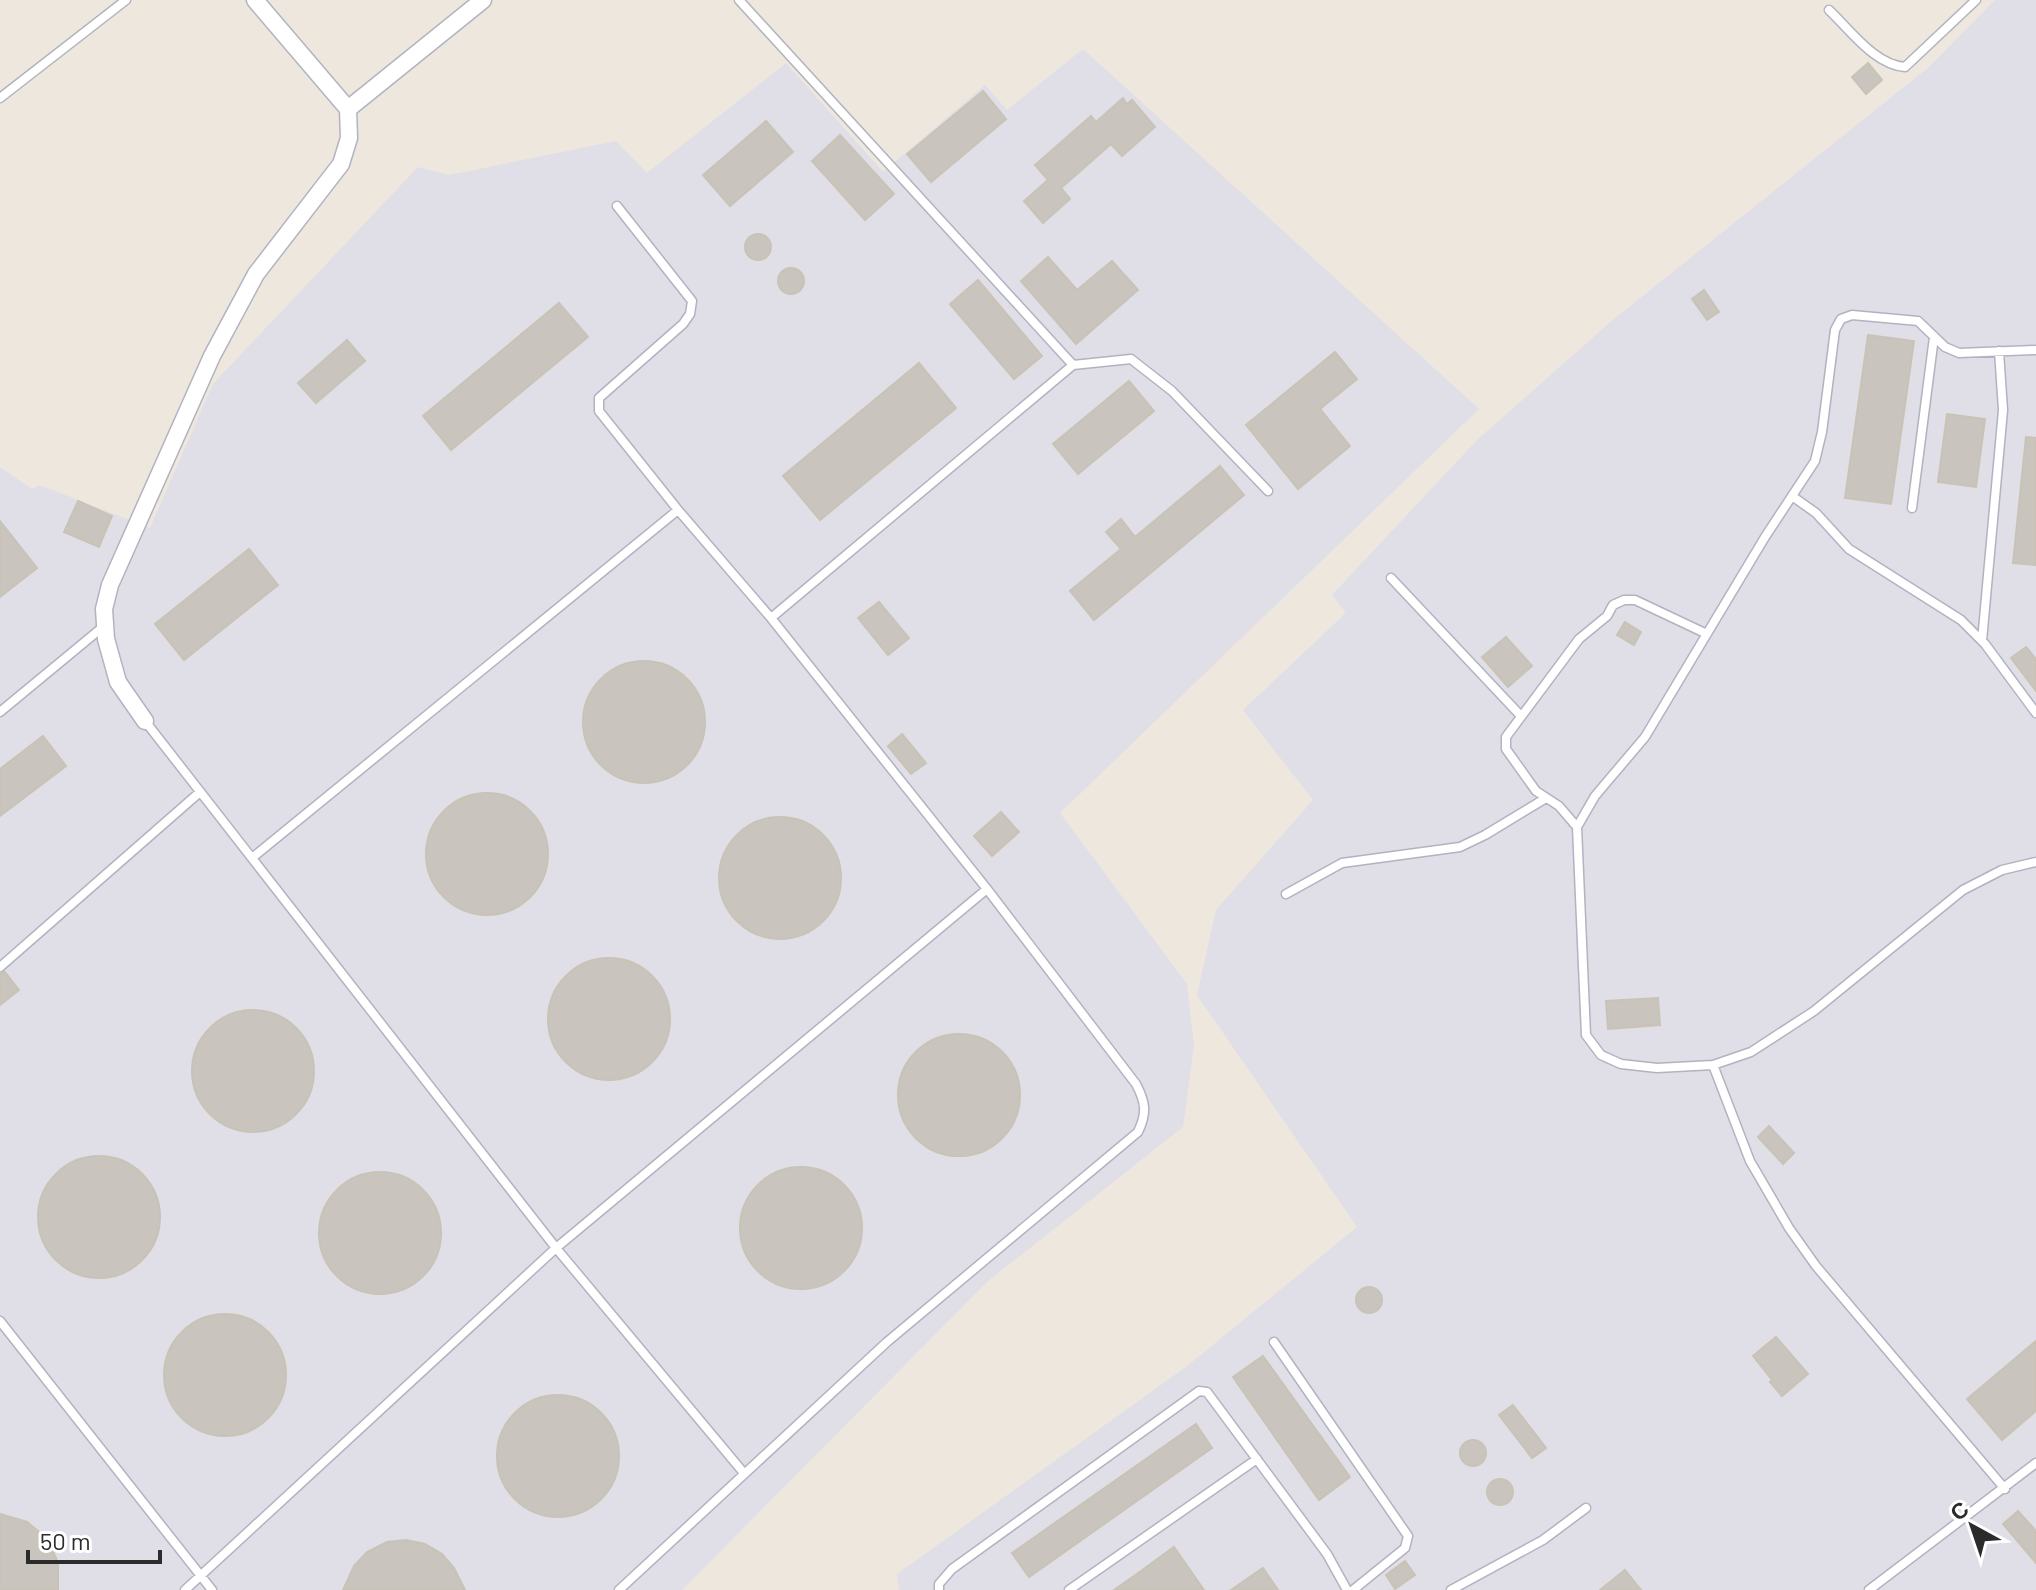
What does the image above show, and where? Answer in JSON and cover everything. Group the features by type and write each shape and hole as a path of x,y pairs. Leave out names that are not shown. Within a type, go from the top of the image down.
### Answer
{"street":[{"path":"145,721 118,682 106,639 104,609 110,585 212,356 256,274 341,164 349,138 348,109 255,0"},
{"path":"348,109 483,0"}],"lane":[{"path":"0,98 126,0"},
{"path":"739,0 1073,365"},
{"path":"1829,10 1882,60 1905,67 1976,0"},
{"path":"617,206 692,301 690,314 683,324 599,398 599,411 678,510 771,618 987,889 1136,1084 1144,1100 1146,1115 1138,1132 887,1342 619,1590"},
{"path":"2036,350 1959,353 1945,347 1918,321 1852,315 1841,319 1835,330 1822,432 1815,461 1765,537 1645,737 1595,796 1577,827 1586,1035 1601,1055 1621,1064 1657,1068 1713,1065 1751,1052 1814,1011 1963,890 2002,870 2036,862"},
{"path":"1912,508 1934,337"},
{"path":"1982,641 2003,410 1999,351"},
{"path":"771,618 1073,365 1131,359 1172,391 1268,491"},
{"path":"1792,496 1816,513 1849,549 1961,620 1982,641 2036,713"},
{"path":"252,858 678,510"},
{"path":"1391,578 1520,715"},
{"path":"1577,827 1559,806 1536,791 1506,749 1506,737 1520,715 1579,639 1607,616 1613,605 1624,600 1635,600 1707,634"},
{"path":"0,712 105,625"},
{"path":"145,721 556,1248 743,1472"},
{"path":"0,967 200,792"},
{"path":"1286,894 1342,863 1460,847 1546,798"},
{"path":"185,1590 556,1248 987,889"},
{"path":"1713,1065 1750,1161 1789,1228 1816,1266 2005,1489"},
{"path":"0,1321 212,1590"},
{"path":"939,1590 939,1584 952,1569 1199,1391 1207,1392 1327,1554 1350,1590 1405,1548 1408,1536 1274,1342"},
{"path":"1069,1590 1257,1459"},
{"path":"1869,1590 2036,1463"},
{"path":"1451,1590 1534,1546 1586,1508"}],"shaded area":[{"path":"1995,0 2036,0 2036,1590 899,1590 897,1574 1186,1367 1357,1227 1197,995 1216,910 1313,800 1243,710 1346,613 1332,595 1478,439 1614,319 1929,67"},
{"path":"1083,49 1479,409 1060,813 1187,984 1194,1045 1183,1127 988,1281 682,1590 0,1590 0,467 32,489 40,485 150,528 213,384 418,167 450,175 616,141 647,173 786,63 883,172 985,85 1007,110"}],"building":[{"path":"1868,63 1882,80 1866,94 1852,77"},
{"path":"983,91 1006,119 931,182 907,154"},
{"path":"1123,98 1127,104 1132,100 1155,127 1122,156 1111,144 1061,188 1070,199 1043,223 1024,201 1048,180 1035,165 1091,116 1096,122"},
{"path":"766,121 793,152 730,206 703,175"},
{"path":"840,135 894,194 865,220 812,161"},
{"path":"758,234 767,238 771,247 767,256 758,260 749,256 745,247 749,238"},
{"path":"1048,257 1077,290 1112,261 1138,290 1076,344 1021,281"},
{"path":"791,268 800,272 804,281 800,290 791,294 782,290 778,281 782,272"},
{"path":"978,280 1042,356 1014,379 950,304"},
{"path":"1704,290 1719,312 1707,320 1692,299"},
{"path":"559,303 588,337 451,450 423,416"},
{"path":"1868,335 1914,341 1891,504 1845,498"},
{"path":"347,340 365,361 316,403 298,383"},
{"path":"1335,352 1357,379 1320,409 1350,446 1298,489 1246,425"},
{"path":"919,363 956,408 820,520 783,476"},
{"path":"1129,381 1154,411 1078,474 1053,444"},
{"path":"1947,414 1985,419 1976,487 1938,482"},
{"path":"2026,437 2036,438 2036,565 2013,563"},
{"path":"1220,466 1244,495 1094,620 1070,591 1121,549 1106,532 1121,519 1135,537"},
{"path":"78,501 112,516 99,547 64,532"},
{"path":"0,521 37,568 0,597"},
{"path":"249,549 278,585 184,660 155,624"},
{"path":"879,602 909,638 888,655 858,618"},
{"path":"1625,622 1641,632 1634,645 1617,635"},
{"path":"1506,637 1532,666 1508,687 1482,657"},
{"path":"2026,647 2036,659 2036,691 2011,658"},
{"path":"644,661 667,666 687,679 700,699 705,722 700,745 687,765 667,778 644,783 621,778 601,765 588,745 583,722 588,699 601,679 621,666"},
{"path":"902,734 926,763 911,774 888,746"},
{"path":"43,736 66,766 0,816 0,769"},
{"path":"487,793 510,798 530,811 543,831 548,854 543,877 530,897 510,910 487,915 464,910 444,897 431,877 426,854 431,831 444,811 464,798"},
{"path":"1001,812 1019,832 992,856 974,836"},
{"path":"780,817 803,822 823,835 836,855 841,878 836,901 823,921 803,934 780,939 757,934 737,921 724,901 719,878 724,855 737,835 757,822"},
{"path":"609,958 632,963 652,976 665,996 670,1019 665,1042 652,1062 632,1075 609,1080 586,1075 566,1062 553,1042 548,1019 553,996 566,976 586,963"},
{"path":"5,972 19,990 0,1005 0,974"},
{"path":"1658,998 1660,1025 1608,1029 1606,1001"},
{"path":"253,1010 276,1015 296,1028 309,1048 314,1071 309,1094 296,1114 276,1127 253,1132 230,1127 210,1114 197,1094 192,1071 197,1048 210,1028 230,1015"},
{"path":"959,1034 982,1039 1002,1052 1015,1072 1020,1095 1015,1118 1002,1138 982,1151 959,1156 936,1151 916,1138 903,1118 898,1095 903,1072 916,1052 936,1039"},
{"path":"1769,1126 1794,1153 1783,1164 1758,1137"},
{"path":"99,1156 122,1161 142,1174 155,1194 160,1217 155,1240 142,1260 122,1273 99,1278 76,1273 56,1260 43,1240 38,1217 43,1194 56,1174 76,1161"},
{"path":"801,1167 824,1172 844,1185 857,1205 862,1228 857,1251 844,1271 824,1284 801,1289 778,1284 758,1271 745,1251 740,1228 745,1205 758,1185 778,1172"},
{"path":"380,1172 403,1177 423,1190 436,1210 441,1233 436,1256 423,1276 403,1289 380,1294 357,1289 337,1276 324,1256 319,1233 324,1210 337,1190 357,1177"},
{"path":"1369,1287 1378,1291 1382,1300 1378,1309 1369,1313 1360,1309 1356,1300 1360,1291"},
{"path":"225,1314 248,1319 268,1332 281,1352 286,1375 281,1398 268,1418 248,1431 225,1436 202,1431 182,1418 169,1398 164,1375 169,1352 182,1332 202,1319"},
{"path":"1776,1337 1808,1374 1782,1396 1753,1356"},
{"path":"2036,1341 2036,1411 2002,1440 1967,1399"},
{"path":"1263,1356 1350,1477 1319,1500 1233,1377"},
{"path":"558,1395 581,1400 601,1413 614,1433 619,1456 614,1479 601,1499 581,1512 558,1517 535,1512 515,1499 502,1479 497,1456 502,1433 515,1413 535,1400"},
{"path":"1513,1405 1546,1448 1532,1458 1499,1415"},
{"path":"1196,1424 1212,1448 1029,1577 1012,1553"},
{"path":"1473,1440 1482,1444 1486,1453 1482,1462 1473,1466 1464,1462 1460,1453 1464,1444"},
{"path":"1500,1479 1509,1483 1513,1492 1509,1501 1500,1505 1491,1501 1487,1492 1491,1483"},
{"path":"2018,1511 2036,1531 2036,1563 2003,1524"},
{"path":"0,1514 27,1522 48,1539 58,1563 58,1590 0,1590"},
{"path":"406,1540 425,1544 442,1554 454,1568 465,1590 343,1590 354,1566 367,1552 387,1542"},
{"path":"1174,1547 1204,1590 1114,1590 1141,1571"},
{"path":"1405,1561 1415,1575 1395,1589 1386,1575"},
{"path":"1263,1568 1278,1590 1231,1590"},
{"path":"1625,1570 1641,1590 1600,1590"}]}
